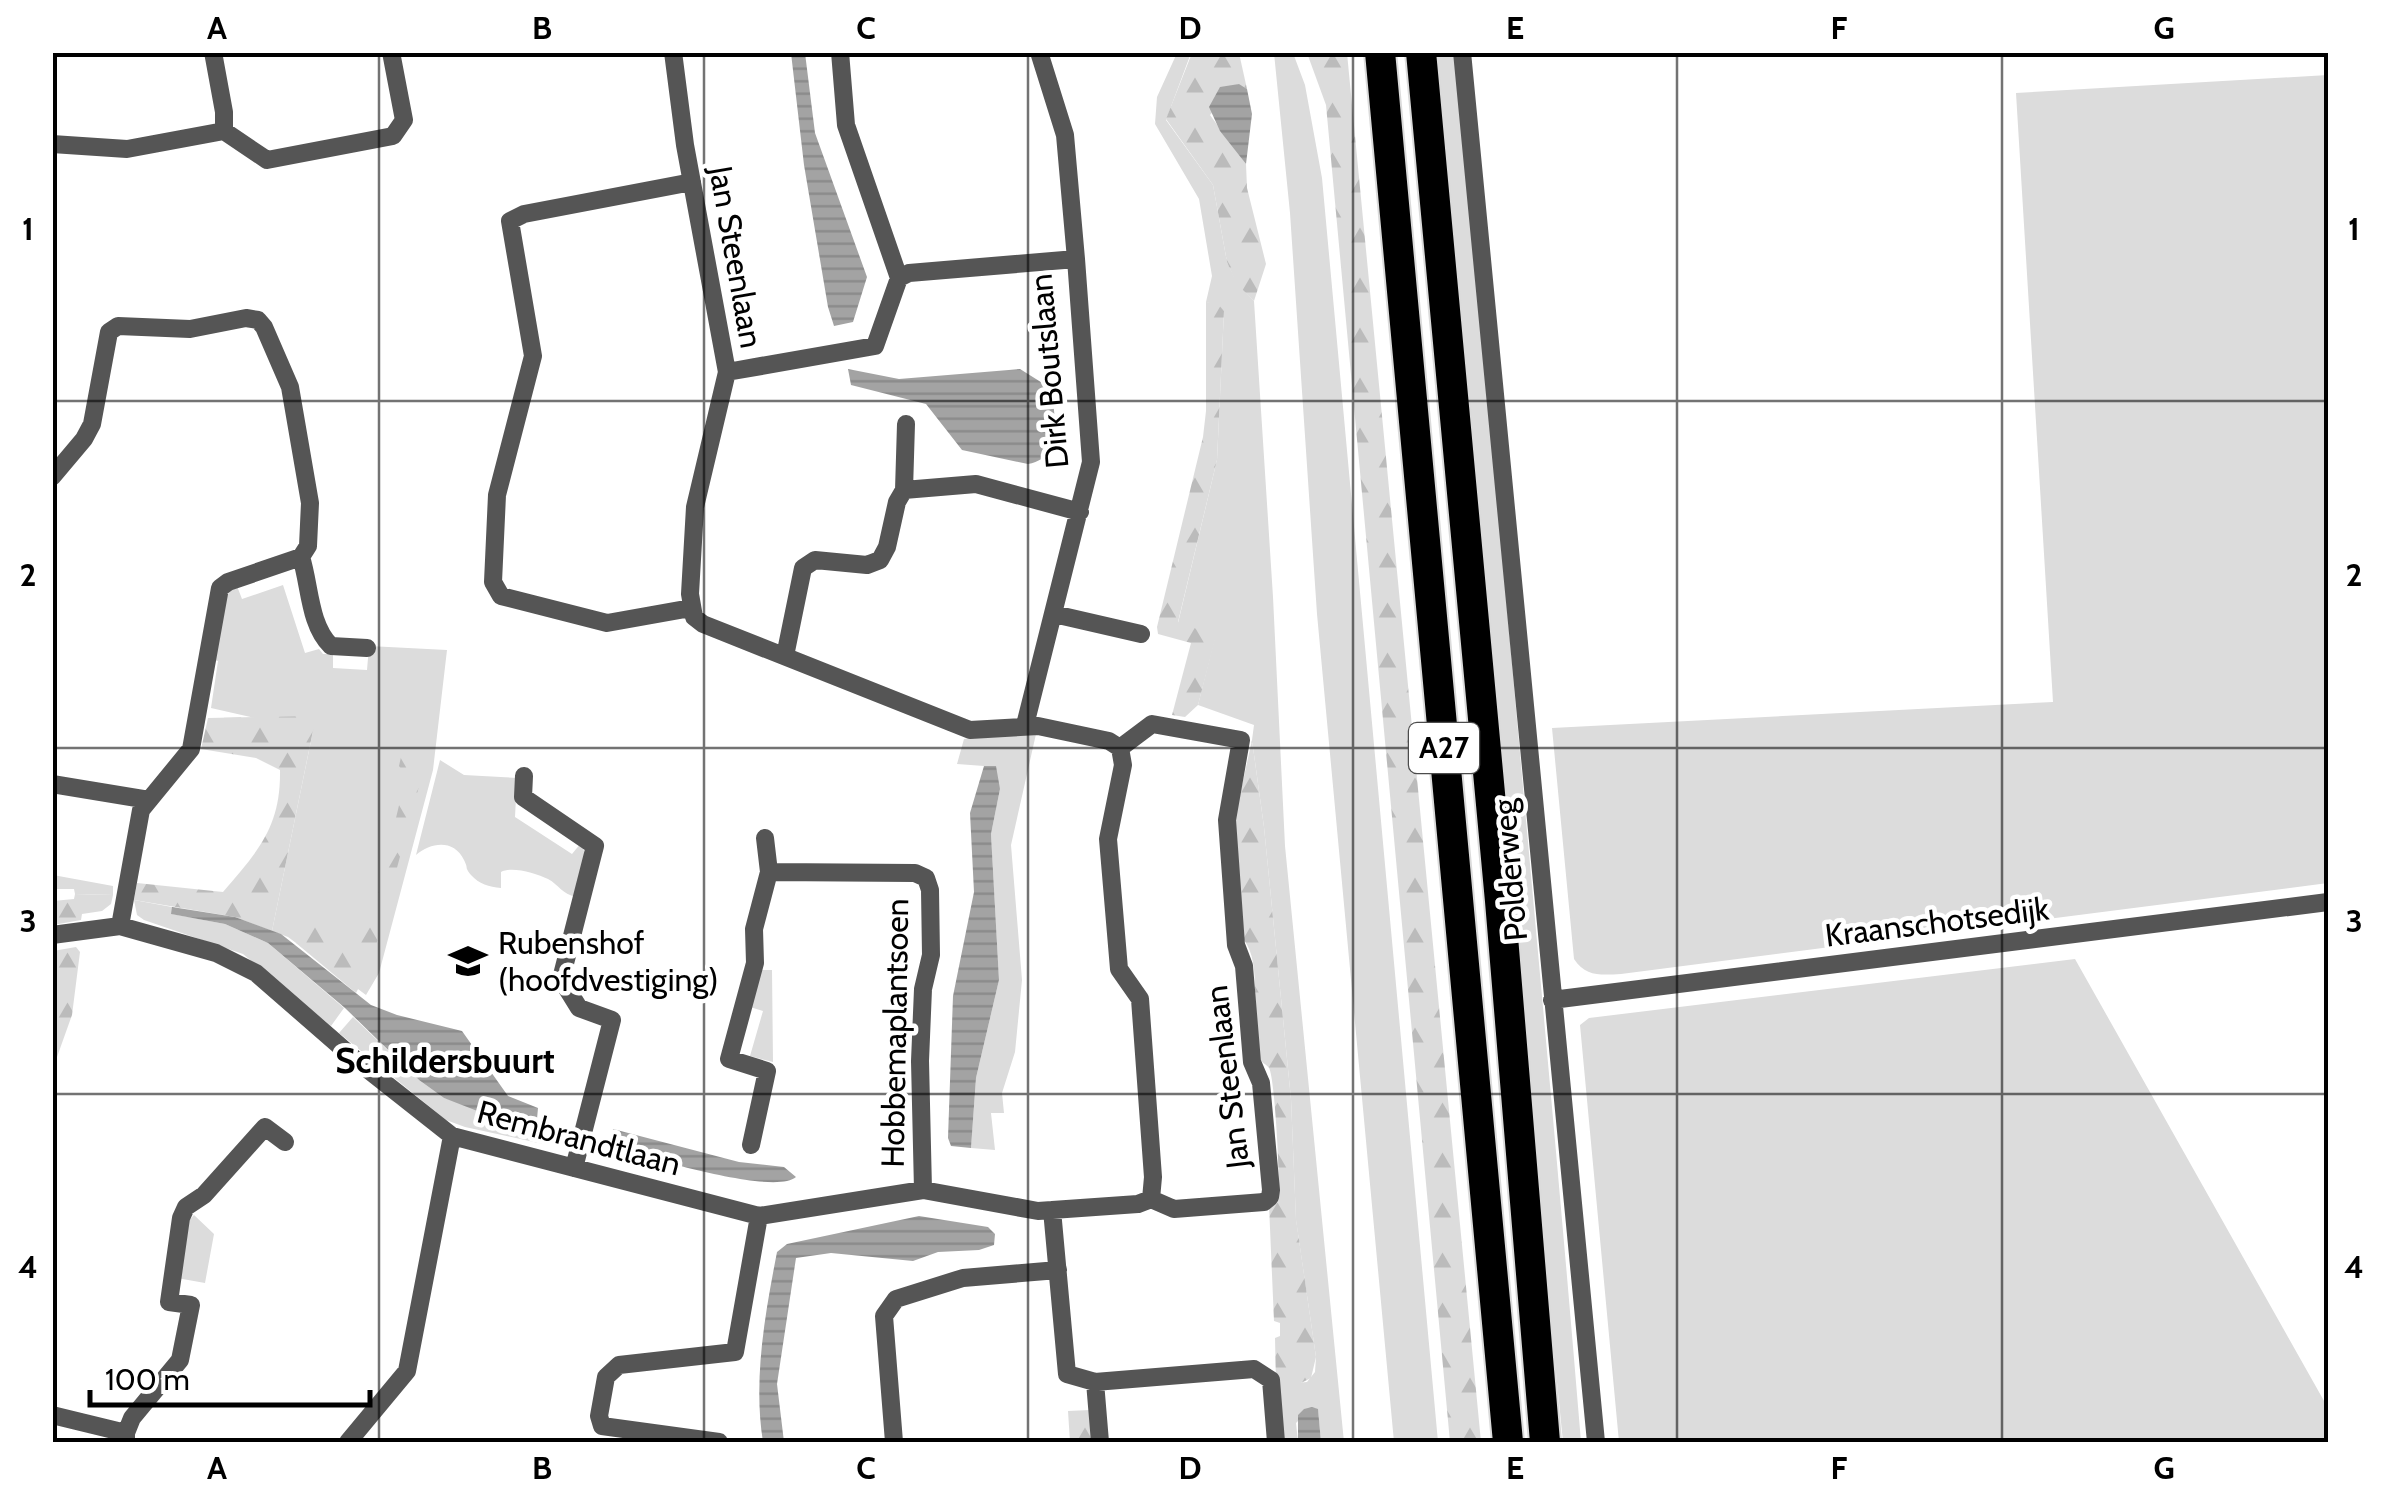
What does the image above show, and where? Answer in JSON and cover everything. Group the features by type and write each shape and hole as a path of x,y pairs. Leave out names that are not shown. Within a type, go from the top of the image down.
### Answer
{"highway":[{"name":"A27","path":"1380,52 1508,1442"},
{"name":"A27","path":"1421,52 1545,1442"}],"street":[{"path":"213,52 224,131"},
{"path":"52,144 127,149 224,131 267,160 393,136 404,120 392,52"},
{"name":"Jan Steenlaan","path":"673,52 727,372 694,507 690,608"},
{"path":"727,372 874,346 899,278 846,125 840,52"},
{"path":"1039,52 1065,136 1076,258"},
{"name":"Polderweg","path":"1462,52 1596,1442"},
{"path":"692,182 524,214 510,221 533,356 498,496 492,582 501,596 607,623 690,608 703,624 970,730 1025,725 1108,741 1120,748 1124,765 1108,839 1118,969 1140,1000 1153,1177 1150,1199"},
{"name":"Dirk Boutslaan","path":"899,278 910,273 1076,258 1091,462 1025,725"},
{"path":"52,477 92,424 109,332 118,326 190,329 246,318 258,320 290,386 310,502 308,546 301,557 220,588 191,749 140,810 120,926"},
{"path":"784,656 803,568 815,560 867,565 880,560 887,548 904,490 906,424"},
{"name":"Dirk Boutslaan","path":"904,490 976,484 1080,512"},
{"path":"301,557 324,639 331,646 367,648"},
{"path":"1054,614 1142,634"},
{"name":"Jan Steenlaan","path":"1120,748 1152,724 1241,740 1242,747 1227,820 1236,945 1244,966 1252,1062 1261,1083 1270,1198 1264,1202 1174,1208 1150,1199"},
{"path":"524,776 523,797 594,846 562,978 579,1008 612,1020 574,1168"},
{"path":"52,784 149,800"},
{"path":"751,1145 767,1071 729,1059 755,963 754,929 770,872 766,838"},
{"name":"Hobbemaplantsoen","path":"770,872 915,873 926,878 930,890 931,955 923,990 920,1061 923,1190"},
{"name":"Kraanschotsedijk","path":"1552,1000 2328,902"},
{"name":"Rembrandtlaan","path":"52,934 120,926 216,953 256,973 357,1061 452,1136 759,1216 923,1190 1038,1211 1138,1204 1150,1199"},
{"path":"52,1415 126,1438 132,1418 180,1360 190,1305 169,1302 186,1207 204,1195 265,1127 285,1142"},
{"path":"348,1442 407,1371 452,1136"},
{"path":"1052,1210 1067,1374 1095,1382 1254,1370 1272,1380 1276,1442"},
{"path":"719,1442 602,1426 599,1416 606,1377 619,1365 735,1352 759,1216"},
{"path":"894,1442 884,1316 896,1299 963,1278 1058,1270"},
{"path":"1095,1382 1100,1442"}],"green space":[{"path":"1177,53 1191,53 1166,120 1213,185 1227,262 1237,283 1254,301 1285,846 1344,1442 1321,1442 1318,1410 1312,1407 1296,1423 1298,1442 1280,1442 1276,1385 1307,1382 1315,1372 1316,1357 1296,1220 1291,1099 1252,740 1254,725 1198,705 1215,637 1178,623 1217,460 1224,311 1206,302 1212,276 1199,199 1155,124 1157,97"},
{"path":"1192,53 1239,53 1247,89 1238,84 1210,115 1246,164 1247,188 1266,264 1254,301 1236,283 1227,262 1213,185 1166,119"},
{"path":"1274,53 1293,53 1305,85 1322,178 1438,1442 1394,1442 1317,614 1290,213"},
{"path":"1307,53 1347,53 1481,1442 1450,1442 1326,105"},
{"path":"1434,53 1464,53 1504,574 1581,1442 1563,1442 1487,681"},
{"path":"2328,75 2328,883 1621,974 1584,969 1574,959 1552,728 2053,702 2016,93"},
{"path":"1206,302 1217,303 1224,311 1217,460 1178,622 1216,636 1198,705 1185,717 1172,715 1191,643 1158,634 1157,627 1203,437"},
{"path":"283,585 305,653 319,649 323,654 333,654 333,668 367,670 369,646 447,650 433,770 379,973 366,995 288,937 272,931 313,731 211,708 218,661 214,660 217,629 225,599 237,586 242,599"},
{"path":"316,716 272,931 235,917 134,900 137,883 223,892 257,850 272,823 280,770 256,758 201,749 208,718"},
{"path":"1036,734 1011,845 1022,980 1015,1052 1002,1093 1004,1113 991,1113 995,1150 971,1148 976,1078 999,980 991,834 1000,789 984,766 957,764 964,739"},
{"path":"1252,740 1291,1099 1296,1219 1316,1357 1311,1378 1297,1385 1276,1385 1275,1338 1280,1336 1280,1323 1274,1321 1269,1205 1278,1202 1279,1193 1275,1111 1269,1068 1260,1059 1256,1044 1254,966 1244,940 1235,817"},
{"path":"417,747 428,753 371,964 356,993 296,943 308,923 362,932 370,927 406,776 399,766 401,757"},
{"path":"440,760 464,775 517,778 515,817 572,854 581,843 584,849 576,897 548,879 517,870 501,872 501,888 484,885 471,875 460,853 448,846 435,845 416,855"},
{"path":"53,875 113,886 113,895 53,889"},
{"path":"75,894 113,895 111,904 102,911 53,925 53,901 74,899"},
{"path":"134,900 172,907 172,914 225,924 268,943 344,1008 331,1026 243,954 144,920 137,915"},
{"path":"76,947 80,952 72,1015 57,1057 52,1056 53,951"},
{"path":"2075,959 2328,1408 2328,1442 1619,1442 1580,1025 1589,1018"},
{"path":"759,970 772,970 773,1062 750,1056 763,1011 750,1007"},
{"path":"353,1017 419,1080 444,1098 548,1127 543,1144 446,1120 339,1033"},
{"path":"194,1215 214,1234 205,1283 177,1278 187,1223"},
{"path":"1090,1410 1093,1442 1070,1442 1068,1411"}],"shaded area":[{"path":"791,53 805,53 815,133 867,277 853,322 834,326 804,165"},
{"path":"1239,84 1247,89 1252,114 1246,164 1220,131 1209,107 1220,87"},
{"path":"848,369 899,379 1020,369 1052,389 1052,445 1047,454 1028,464 962,450 926,404 851,385"},
{"path":"984,766 996,766 1000,789 991,834 999,980 976,1078 971,1148 951,1146 948,1138 953,996 974,892 970,813"},
{"path":"172,907 235,917 281,934 371,1005 462,1031 508,1096 538,1108 537,1119 525,1123 444,1098 419,1080 345,1008 268,943 225,924 171,914"},
{"path":"613,1129 739,1162 784,1167 796,1177 763,1182 681,1166 616,1148"},
{"path":"919,1216 988,1227 995,1234 994,1245 979,1250 938,1252 913,1261 831,1253 796,1258 777,1384 784,1442 763,1442 760,1371 777,1252 787,1244"},
{"path":"1312,1407 1318,1409 1321,1442 1298,1442 1298,1415"}],"place":[{"name":"Rubenshof (hoofdvestiging)","path":"468,961"}],"district":[{"name":"Schildersbuurt","path":"445,1061"}]}
